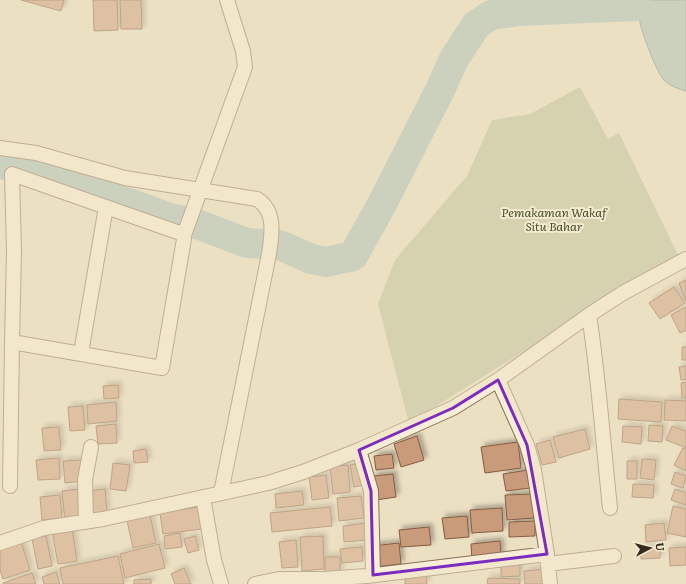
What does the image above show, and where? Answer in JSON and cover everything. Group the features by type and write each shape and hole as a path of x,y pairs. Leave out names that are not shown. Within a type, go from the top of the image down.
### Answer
{"street":[{"path":"12,342 162,368 184,235 245,67 243,51 227,0"},
{"path":"0,148 36,153 125,178 257,198 267,208 270,215 272,236 221,494"},
{"path":"10,486 14,251 12,174 106,208 180,231 184,235"},
{"path":"82,353 106,208"},
{"path":"0,543 44,528 86,522 268,483 304,472 359,450 453,408 498,380 589,315 623,293 686,259"},
{"path":"589,315 596,361 597,387 610,508"},
{"path":"498,380 527,445 534,470 548,559 550,584"},
{"path":"86,522 85,480 91,447"},
{"path":"359,450 370,491 369,578"},
{"path":"203,497 214,560 221,584"},
{"path":"255,584 279,579 322,582 548,559 614,556"}],"highlighted area":[{"path":"498,380 527,445 547,554 373,575 371,491 359,450 453,408"}],"green space":[{"name":"Pemakaman Wakaf Situ Bahar","path":"580,87 608,139 619,133 678,255 409,423 378,304 395,260 467,176 492,120 530,114"}],"water":[{"path":"637,0 686,0 686,91 669,84 664,80 655,65 641,28 638,16"}],"building":[{"path":"21,0 64,0 61,11"},
{"path":"93,0 117,0 118,30 94,31"},
{"path":"120,0 141,0 142,29 121,29"},
{"path":"686,280 686,301 679,283"},
{"path":"674,287 685,303 660,319 649,303"},
{"path":"686,307 686,330 680,333 671,315"},
{"path":"682,347 686,347 686,360 682,360"},
{"path":"686,366 686,379 681,380 679,367"},
{"path":"686,382 686,398 682,398 681,383"},
{"path":"118,385 119,398 104,399 103,386"},
{"path":"619,399 662,402 661,422 618,419"},
{"path":"665,400 686,401 686,421 664,420"},
{"path":"116,402 117,421 88,424 87,405"},
{"path":"83,406 85,430 70,431 68,407"},
{"path":"116,424 117,443 98,444 96,426"},
{"path":"649,425 663,426 662,442 648,441"},
{"path":"623,426 642,427 641,444 622,442"},
{"path":"672,426 686,431 686,448 666,440"},
{"path":"59,427 61,450 44,451 42,428"},
{"path":"585,429 590,449 559,458 553,437"},
{"path":"417,436 424,460 401,467 394,444"},
{"path":"550,440 556,462 542,465 536,444"},
{"path":"518,442 521,468 485,473 481,447"},
{"path":"683,448 686,449 686,471 674,465"},
{"path":"146,449 148,462 134,463 133,451"},
{"path":"392,454 394,468 376,470 374,456"},
{"path":"59,458 60,479 38,480 36,460"},
{"path":"642,459 656,460 654,480 640,478"},
{"path":"82,460 84,481 65,483 63,461"},
{"path":"627,461 637,461 637,479 627,479"},
{"path":"113,463 130,465 126,491 110,489"},
{"path":"360,463 364,485 354,487 350,465"},
{"path":"348,465 350,492 333,494 330,467"},
{"path":"528,470 530,488 506,491 503,474"},
{"path":"675,472 686,476 683,488 671,484"},
{"path":"393,474 396,497 376,500 373,476"},
{"path":"326,475 329,498 312,500 309,477"},
{"path":"633,484 654,485 653,498 632,497"},
{"path":"80,489 83,521 65,522 62,491"},
{"path":"105,489 107,514 91,516 89,491"},
{"path":"675,489 686,493 686,505 671,500"},
{"path":"302,491 304,505 276,508 275,494"},
{"path":"532,494 534,518 507,520 505,495"},
{"path":"60,495 62,518 42,520 40,497"},
{"path":"361,496 364,518 339,521 337,498"},
{"path":"673,506 686,509 686,537 667,533"},
{"path":"199,507 202,529 163,534 160,513"},
{"path":"330,507 332,526 272,532 270,513"},
{"path":"502,508 503,531 472,533 470,510"},
{"path":"149,511 156,543 133,548 126,516"},
{"path":"467,516 469,537 445,539 442,518"},
{"path":"535,521 535,536 509,537 509,522"},
{"path":"367,523 368,540 344,542 343,526"},
{"path":"664,523 666,540 646,542 645,525"},
{"path":"72,527 77,561 58,564 52,531"},
{"path":"429,527 431,545 401,547 399,530"},
{"path":"180,533 182,547 165,549 164,536"},
{"path":"46,536 52,566 38,569 32,539"},
{"path":"195,536 199,550 188,553 184,539"},
{"path":"323,536 324,569 302,571 300,537"},
{"path":"296,540 298,567 282,568 279,542"},
{"path":"21,541 30,570 3,579 0,570 0,548"},
{"path":"500,541 501,558 472,560 471,544"},
{"path":"399,543 401,564 375,567 373,546"},
{"path":"159,544 165,568 125,578 120,554"},
{"path":"362,547 363,561 342,563 340,549"},
{"path":"660,547 660,558 641,559 641,548"},
{"path":"686,547 686,565 670,566 669,548"},
{"path":"118,556 124,584 63,584 60,568"},
{"path":"325,557 340,557 340,573 325,574"},
{"path":"520,563 520,576 501,577 501,564"},
{"path":"184,568 191,584 175,584 171,574"},
{"path":"545,569 546,584 525,584 524,571"},
{"path":"56,572 60,584 44,584 42,577"},
{"path":"32,573 36,584 3,584 3,583"},
{"path":"426,574 427,584 405,584 405,576"},
{"path":"488,578 520,579 520,584 487,584"},
{"path":"151,579 151,584 134,584 134,580"}],"waterway":[{"path":"0,164 18,167 99,192 170,218 197,224 247,243 280,245 311,259 326,262 353,256 382,204 440,90 454,59 476,25 491,15 520,11 636,6"}]}
